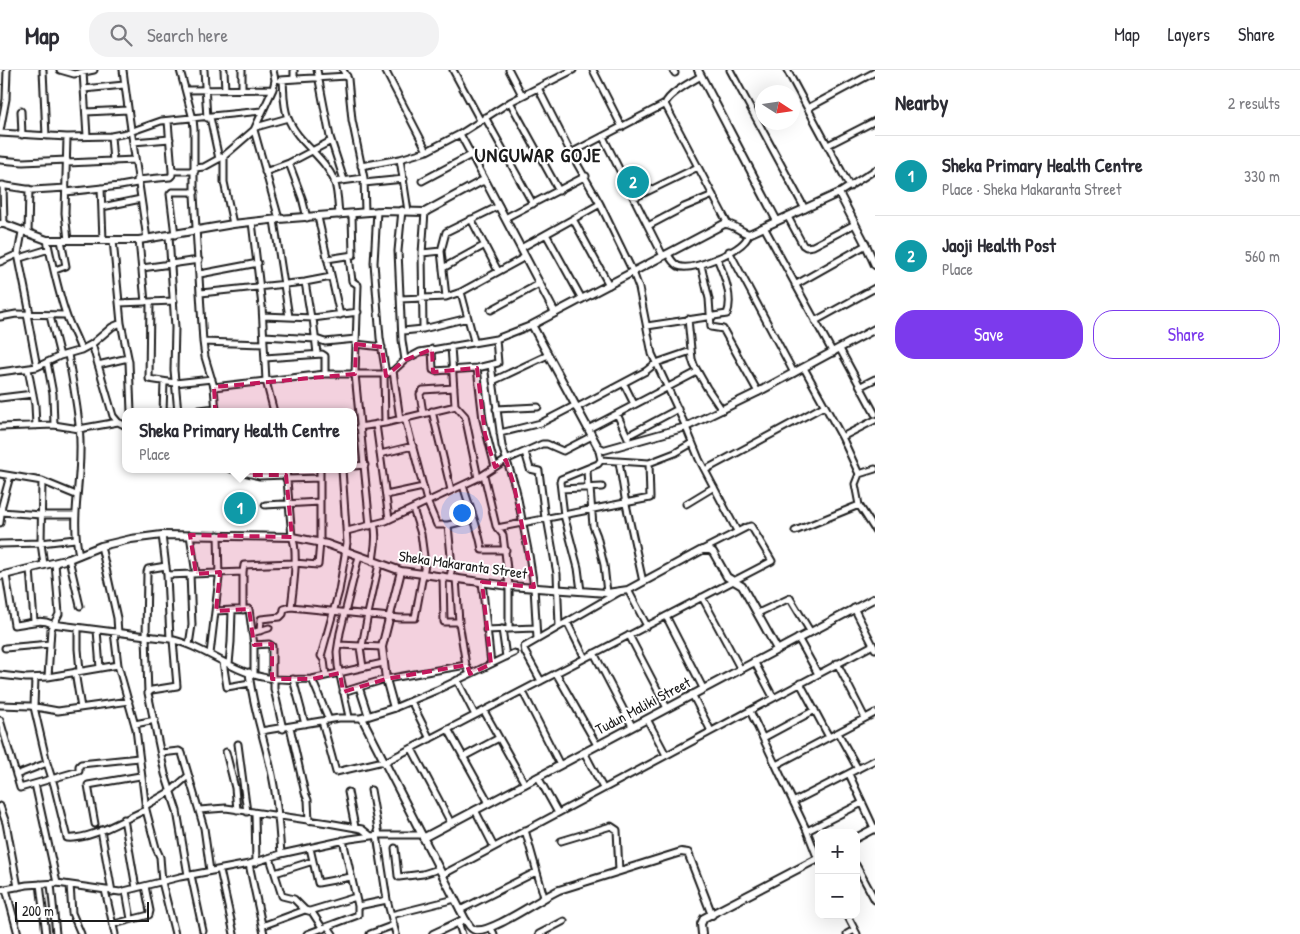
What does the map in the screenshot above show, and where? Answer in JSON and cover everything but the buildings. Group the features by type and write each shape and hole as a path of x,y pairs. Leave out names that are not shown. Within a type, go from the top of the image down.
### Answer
{"street":[{"path":"7,70 6,99 1,117 0,132 67,137 111,136 168,121 262,111"},
{"path":"42,70 46,136"},
{"path":"60,70 74,74 94,70"},
{"path":"123,70 141,200 142,268 148,302 149,379 175,383 212,379"},
{"path":"180,70 193,119 194,192 198,230 203,342 205,357 214,387 216,408"},
{"path":"204,70 209,118 221,158 233,224"},
{"path":"224,70 225,90"},
{"path":"242,70 242,90"},
{"path":"274,70 275,80 273,89 255,128 276,219 289,317"},
{"path":"294,70 294,78"},
{"path":"317,70 331,141 344,180"},
{"path":"343,70 347,76 352,120 364,181 366,212"},
{"path":"386,70 427,151"},
{"path":"453,70 533,204"},
{"path":"509,70 522,95"},
{"path":"361,166 400,159 427,151 460,134 522,95 573,70"},
{"path":"593,70 622,127"},
{"path":"730,70 805,209"},
{"path":"790,71 850,187"},
{"path":"82,72 87,136"},
{"path":"778,221 700,72 666,99 665,104 728,224 743,233 749,234 788,217 839,193 874,171 875,178"},
{"path":"808,108 875,72"},
{"path":"275,80 347,76"},
{"path":"283,80 288,118 295,130 329,170 334,182 339,215"},
{"path":"84,89 124,85"},
{"path":"538,88 571,153 586,176 634,272 652,354 678,408 692,443 736,531"},
{"path":"186,90 273,89"},
{"path":"510,102 559,191"},
{"path":"571,153 665,104"},
{"path":"86,112 128,110"},
{"path":"21,111 22,134"},
{"path":"172,171 204,167 221,158 255,128 288,118"},
{"path":"168,121 172,171 170,177 101,188 66,190 29,189 1,185 2,224 47,240 143,240 233,224 276,219 377,211 405,210 424,212 482,182 486,182"},
{"path":"828,145 875,121"},
{"path":"460,134 555,313"},
{"path":"111,136 113,162"},
{"path":"55,270 66,265 67,137"},
{"path":"602,137 648,226 665,255 674,264 690,267 701,265 745,242 749,234"},
{"path":"134,142 170,138"},
{"path":"265,172 289,163 331,141"},
{"path":"422,181 471,155"},
{"path":"400,159 404,179 405,210 398,251 402,340 405,360"},
{"path":"0,160 23,162 113,162 135,160"},
{"path":"289,163 302,198 306,218"},
{"path":"634,198 698,167"},
{"path":"505,218 586,176"},
{"path":"334,182 344,180 404,179"},
{"path":"101,188 103,240"},
{"path":"29,189 25,233 19,256 37,367"},
{"path":"178,408 171,264 171,192 194,192"},
{"path":"839,193 875,265"},
{"path":"648,226 684,207 713,195"},
{"path":"102,207 141,200"},
{"path":"521,248 600,204"},
{"path":"446,297 441,251 446,232 499,206"},
{"path":"377,211 374,263 385,374 385,423"},
{"path":"424,212 422,253 424,329"},
{"path":"326,259 349,257 354,253 352,214"},
{"path":"318,217 340,315"},
{"path":"788,217 803,246 806,247 813,246 855,224"},
{"path":"471,219 498,271"},
{"path":"573,219 609,284"},
{"path":"252,222 263,316 266,381 273,408"},
{"path":"214,387 325,374 385,374 393,371 405,360 420,352 474,341 496,339 532,325 724,224 728,224"},
{"path":"764,227 833,353"},
{"path":"546,234 582,299"},
{"path":"47,240 66,315 81,350"},
{"path":"113,240 121,323 128,358 131,408"},
{"path":"443,268 485,245"},
{"path":"796,285 866,245"},
{"path":"0,262 49,249"},
{"path":"422,253 441,251"},
{"path":"729,252 794,373"},
{"path":"400,299 446,297 461,292 525,256"},
{"path":"349,257 352,281 358,285 354,374 356,408"},
{"path":"647,326 726,314 729,310 727,286 716,258"},
{"path":"142,268 199,260"},
{"path":"200,274 258,263"},
{"path":"701,265 711,316 711,327 722,329 758,392"},
{"path":"201,293 305,282 331,277"},
{"path":"305,282 317,354"},
{"path":"490,310 539,284"},
{"path":"815,320 875,288"},
{"path":"461,292 474,341"},
{"path":"119,303 174,301"},
{"path":"263,316 312,318 358,312"},
{"path":"0,317 28,314 66,315"},
{"path":"50,316 60,356"},
{"path":"403,331 424,329 468,318"},
{"path":"688,320 692,358 697,372 722,410"},
{"path":"0,372 37,367 60,356 81,350 92,344 112,327 121,323"},
{"path":"532,325 598,448 600,460 598,464 561,479 564,515 578,568 581,591"},
{"path":"628,439 686,427 758,392 875,329"},
{"path":"264,336 316,339 326,342 356,342 382,347"},
{"path":"432,349 433,370 436,372 477,368 498,363 496,339"},
{"path":"203,342 264,344"},
{"path":"92,344 114,416 122,424"},
{"path":"451,346 456,406 465,416 478,478"},
{"path":"840,349 875,414"},
{"path":"500,433 541,423 624,384 646,372 656,363 691,351"},
{"path":"68,354 79,429 80,453 75,515 75,539 79,555"},
{"path":"265,358 322,354 325,356 325,374"},
{"path":"493,381 548,355"},
{"path":"98,365 128,358"},
{"path":"47,362 53,394 54,425"},
{"path":"491,365 500,433 523,523 534,587 537,639"},
{"path":"477,368 483,420 495,467"},
{"path":"804,368 842,437 859,474 855,484 859,505 875,530"},
{"path":"28,369 36,413 36,426"},
{"path":"393,371 403,418 413,446 427,501 437,525 448,525 473,519"},
{"path":"588,429 697,372"},
{"path":"860,386 875,379"},
{"path":"163,408 164,382"},
{"path":"624,384 634,404"},
{"path":"423,413 420,394 423,390 454,388"},
{"path":"0,398 33,394"},
{"path":"359,427 385,423 456,406"},
{"path":"705,470 824,406"},
{"path":"496,409 538,407"},
{"path":"598,448 604,450 628,439 678,408"},
{"path":"432,411 451,490"},
{"path":"616,414 628,439"},
{"path":"357,420 365,465 372,525 376,531 376,563 361,647 363,667"},
{"path":"842,437 875,420"},
{"path":"0,427 54,425 79,429 118,422"},
{"path":"376,424 389,519"},
{"path":"346,531 372,525 413,509 484,475 506,460 542,444 563,450 592,436"},
{"path":"600,460 649,462 674,453 692,443"},
{"path":"380,454 413,446"},
{"path":"357,449 362,449"},
{"path":"525,452 532,471 539,471 546,518 556,564 559,626"},
{"path":"619,462 643,582"},
{"path":"497,528 626,504 651,497 649,462"},
{"path":"357,466 365,465"},
{"path":"587,470 593,527 604,565 607,593"},
{"path":"859,474 873,470 875,477"},
{"path":"243,473 249,475 262,473"},
{"path":"243,610 243,572 245,565 294,563 318,565 320,473"},
{"path":"326,676 324,660 321,656 341,585 345,551 346,531 342,473"},
{"path":"0,474 42,481 76,494"},
{"path":"291,607 294,543 286,474 320,478"},
{"path":"484,475 497,528 504,535 509,586 509,629"},
{"path":"0,523 2,496 10,476"},
{"path":"42,481 41,515 44,565"},
{"path":"462,485 477,527 483,551 506,550"},
{"path":"561,489 602,486"},
{"path":"386,495 424,487"},
{"path":"686,504 714,487"},
{"path":"265,505 320,502"},
{"path":"795,530 859,505"},
{"path":"260,631 260,619 280,617 283,614 284,608 291,607 415,618 425,564 421,534 413,509"},
{"path":"1,512 75,515"},
{"path":"448,525 459,622 466,665 470,674"},
{"path":"322,721 336,772 385,762 523,692 732,580 772,561 753,527 746,526 702,550"},
{"path":"148,693 152,690 177,686 162,535"},
{"name":"Sheka Makaranta Street","path":"3,576 70,559 101,546 131,539 162,535 292,537 320,542 401,571 509,586 607,593 628,590 702,550"},
{"path":"188,645 192,624 193,574 190,535"},
{"path":"210,654 219,572 218,536"},
{"path":"0,544 42,543 75,539"},
{"path":"101,546 116,618 118,666 135,724 140,776 146,808 156,848 160,856 162,882 173,934"},
{"path":"702,550 712,550 727,577 742,586 777,649"},
{"path":"349,717 337,661 345,612 359,556"},
{"path":"70,559 80,606"},
{"path":"48,677 52,624 59,614 54,563"},
{"path":"166,566 148,570 146,636 148,693 161,753 177,811 203,931"},
{"path":"30,569 34,621"},
{"path":"394,708 386,679 382,647 401,571"},
{"path":"167,575 243,572"},
{"path":"3,576 14,625 34,621 47,622 78,628 171,639 210,654 223,662 254,675 273,679 312,679 383,663"},
{"path":"443,576 444,622 459,622"},
{"path":"482,582 491,664"},
{"path":"628,590 647,626"},
{"path":"541,681 523,649 524,647 620,592"},
{"path":"702,597 740,668"},
{"path":"758,614 790,598 810,631"},
{"name":"Tudun Maliki Street","path":"422,837 875,598"},
{"path":"395,848 399,877 440,872 494,847 800,683 874,647 854,608"},
{"path":"216,611 250,610 254,645 254,675"},
{"path":"229,664 232,642 232,611"},
{"path":"666,616 703,688"},
{"path":"567,622 585,658"},
{"path":"78,628 78,672 81,708"},
{"path":"252,633 269,628"},
{"path":"486,630 536,628"},
{"path":"502,629 506,657"},
{"path":"97,630 100,668"},
{"path":"629,635 667,708"},
{"path":"798,638 818,674"},
{"path":"6,648 50,644"},
{"path":"254,645 269,644 272,646 274,689 283,728"},
{"path":"339,645 382,647"},
{"path":"262,731 349,717 365,717 411,701 514,653"},
{"path":"594,653 632,726"},
{"path":"754,661 773,698"},
{"path":"223,662 227,687 250,683"},
{"path":"838,664 865,718"},
{"path":"343,692 386,679 466,665"},
{"path":"0,675 36,678 118,666"},
{"path":"248,672 271,768 279,816 281,854"},
{"path":"556,673 597,745"},
{"path":"36,678 34,707 67,838 87,835 101,830 146,808 171,791 188,776"},
{"path":"293,679 305,724"},
{"path":"312,679 329,720"},
{"path":"457,680 476,715"},
{"path":"800,683 829,737"},
{"path":"359,686 365,717 385,762 460,910 462,934"},
{"path":"523,692 560,765"},
{"path":"692,694 711,731"},
{"path":"0,705 34,707 58,711 129,701"},
{"path":"411,701 430,739"},
{"path":"763,738 815,710"},
{"path":"484,711 525,784"},
{"path":"750,711 807,830 815,852"},
{"path":"776,765 875,713"},
{"path":"646,718 666,755"},
{"path":"0,720 20,788 79,771 81,764 139,758"},
{"path":"135,724 155,720"},
{"path":"290,727 308,800 309,821"},
{"path":"448,729 488,803"},
{"path":"838,733 858,769"},
{"path":"463,757 499,738"},
{"path":"238,744 247,812"},
{"path":"412,748 451,823"},
{"path":"161,753 181,752 204,828 210,871"},
{"path":"226,752 235,788 237,810"},
{"path":"584,752 603,788"},
{"path":"793,802 875,760"},
{"path":"16,775 47,764"},
{"path":"849,774 875,830 860,836"},
{"path":"95,824 88,784 140,776"},
{"path":"538,777 558,812"},
{"path":"35,784 54,884 56,934"},
{"path":"371,790 375,835 390,916 396,934"},
{"path":"348,792 356,827"},
{"path":"807,830 862,803"},
{"path":"0,806 6,823 18,886"},
{"path":"199,810 214,808 237,810 356,827 375,835"},
{"path":"475,810 494,847"},
{"path":"255,813 256,862"},
{"path":"124,819 136,888"},
{"path":"561,841 610,826 615,828 617,830 619,871"},
{"path":"101,830 112,892"},
{"path":"525,830 544,896"},
{"path":"18,934 3,890 18,886 54,884 112,892 126,891 190,875 249,864 281,854 343,840 375,835 422,837"},
{"path":"307,934 356,916 358,906 343,840"},
{"path":"310,848 319,883 352,877"},
{"path":"462,921 474,932 493,931 537,903 544,896 684,852 688,853 712,915"},
{"path":"270,858 282,896 294,899 333,934"},
{"path":"275,873 313,861"},
{"path":"702,934 702,921 815,862"},
{"path":"249,864 264,934"},
{"path":"220,870 234,934"},
{"path":"460,910 536,872"},
{"path":"860,872 875,900"},
{"path":"40,884 46,934"},
{"path":"70,885 72,913 81,934"},
{"path":"114,924 149,915 145,886"},
{"path":"106,890 115,934"},
{"path":"126,891 131,919"},
{"path":"262,926 356,897"},
{"path":"390,916 455,899"},
{"path":"358,906 387,900"},
{"path":"847,934 856,932 849,919"},
{"path":"437,933 462,921"},
{"path":"538,934 564,921"},
{"path":"370,934 394,925"}],"highlighted area":[{"path":"356,344 382,347 386,376 405,360 432,349 433,372 477,368 485,434 495,467 506,460 514,485 534,587 482,582 491,664 470,674 467,665 386,679 343,692 340,673 312,679 272,679 272,644 254,645 249,609 216,611 220,572 196,574 190,535 292,537 286,475 249,475 218,464 214,387 355,374"}],"place":[{"name":"Jaoji Health Post","path":"633,182"},
{"name":"Sheka Primary Health Centre","path":"240,508"}],"district":[{"name":"UNGUWAR GOJE","path":"538,155"}]}
